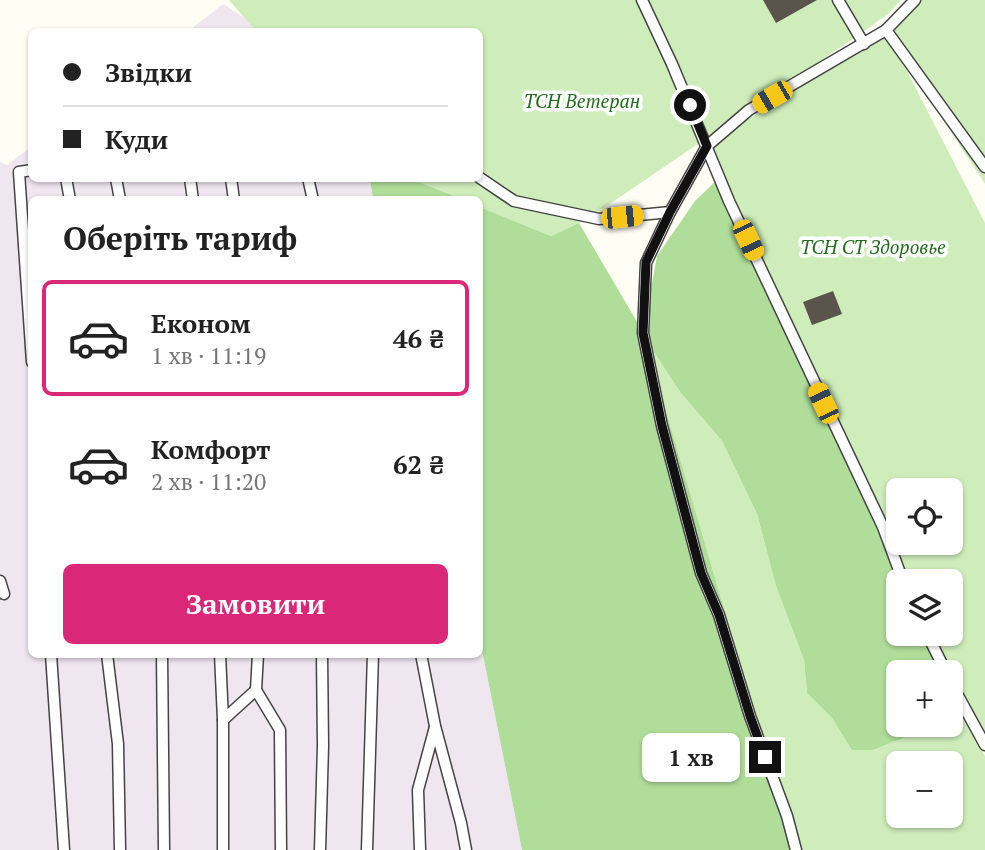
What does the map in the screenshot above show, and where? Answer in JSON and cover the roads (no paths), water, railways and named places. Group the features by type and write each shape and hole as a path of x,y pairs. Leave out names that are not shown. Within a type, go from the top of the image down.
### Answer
{"lane":[{"path":"642,0 729,201 883,527 899,569"},
{"path":"838,0 864,44"},
{"path":"796,850 719,615 701,573 662,426 643,333 646,262 707,146 749,110 886,30 915,0"},
{"path":"886,30 985,167"},
{"path":"28,171 19,172 28,304"},
{"path":"483,180 514,201 599,219 670,212"},
{"path":"0,581 4,594"},
{"path":"51,658 64,850"},
{"path":"107,658 118,744 120,850"},
{"path":"162,658 164,850"},
{"path":"220,658 223,850"},
{"path":"258,658 256,690 280,730 281,850"},
{"path":"320,850 322,658"},
{"path":"367,850 373,658"},
{"path":"422,658 435,726 466,850"},
{"path":"223,720 256,690"},
{"path":"963,705 985,746"},
{"path":"420,850 418,790 435,726"}],"park label":[{"name":"ТСН Ветеран","path":"582,101"},
{"name":"ТСН СТ Здоровье","path":"873,247"}]}
